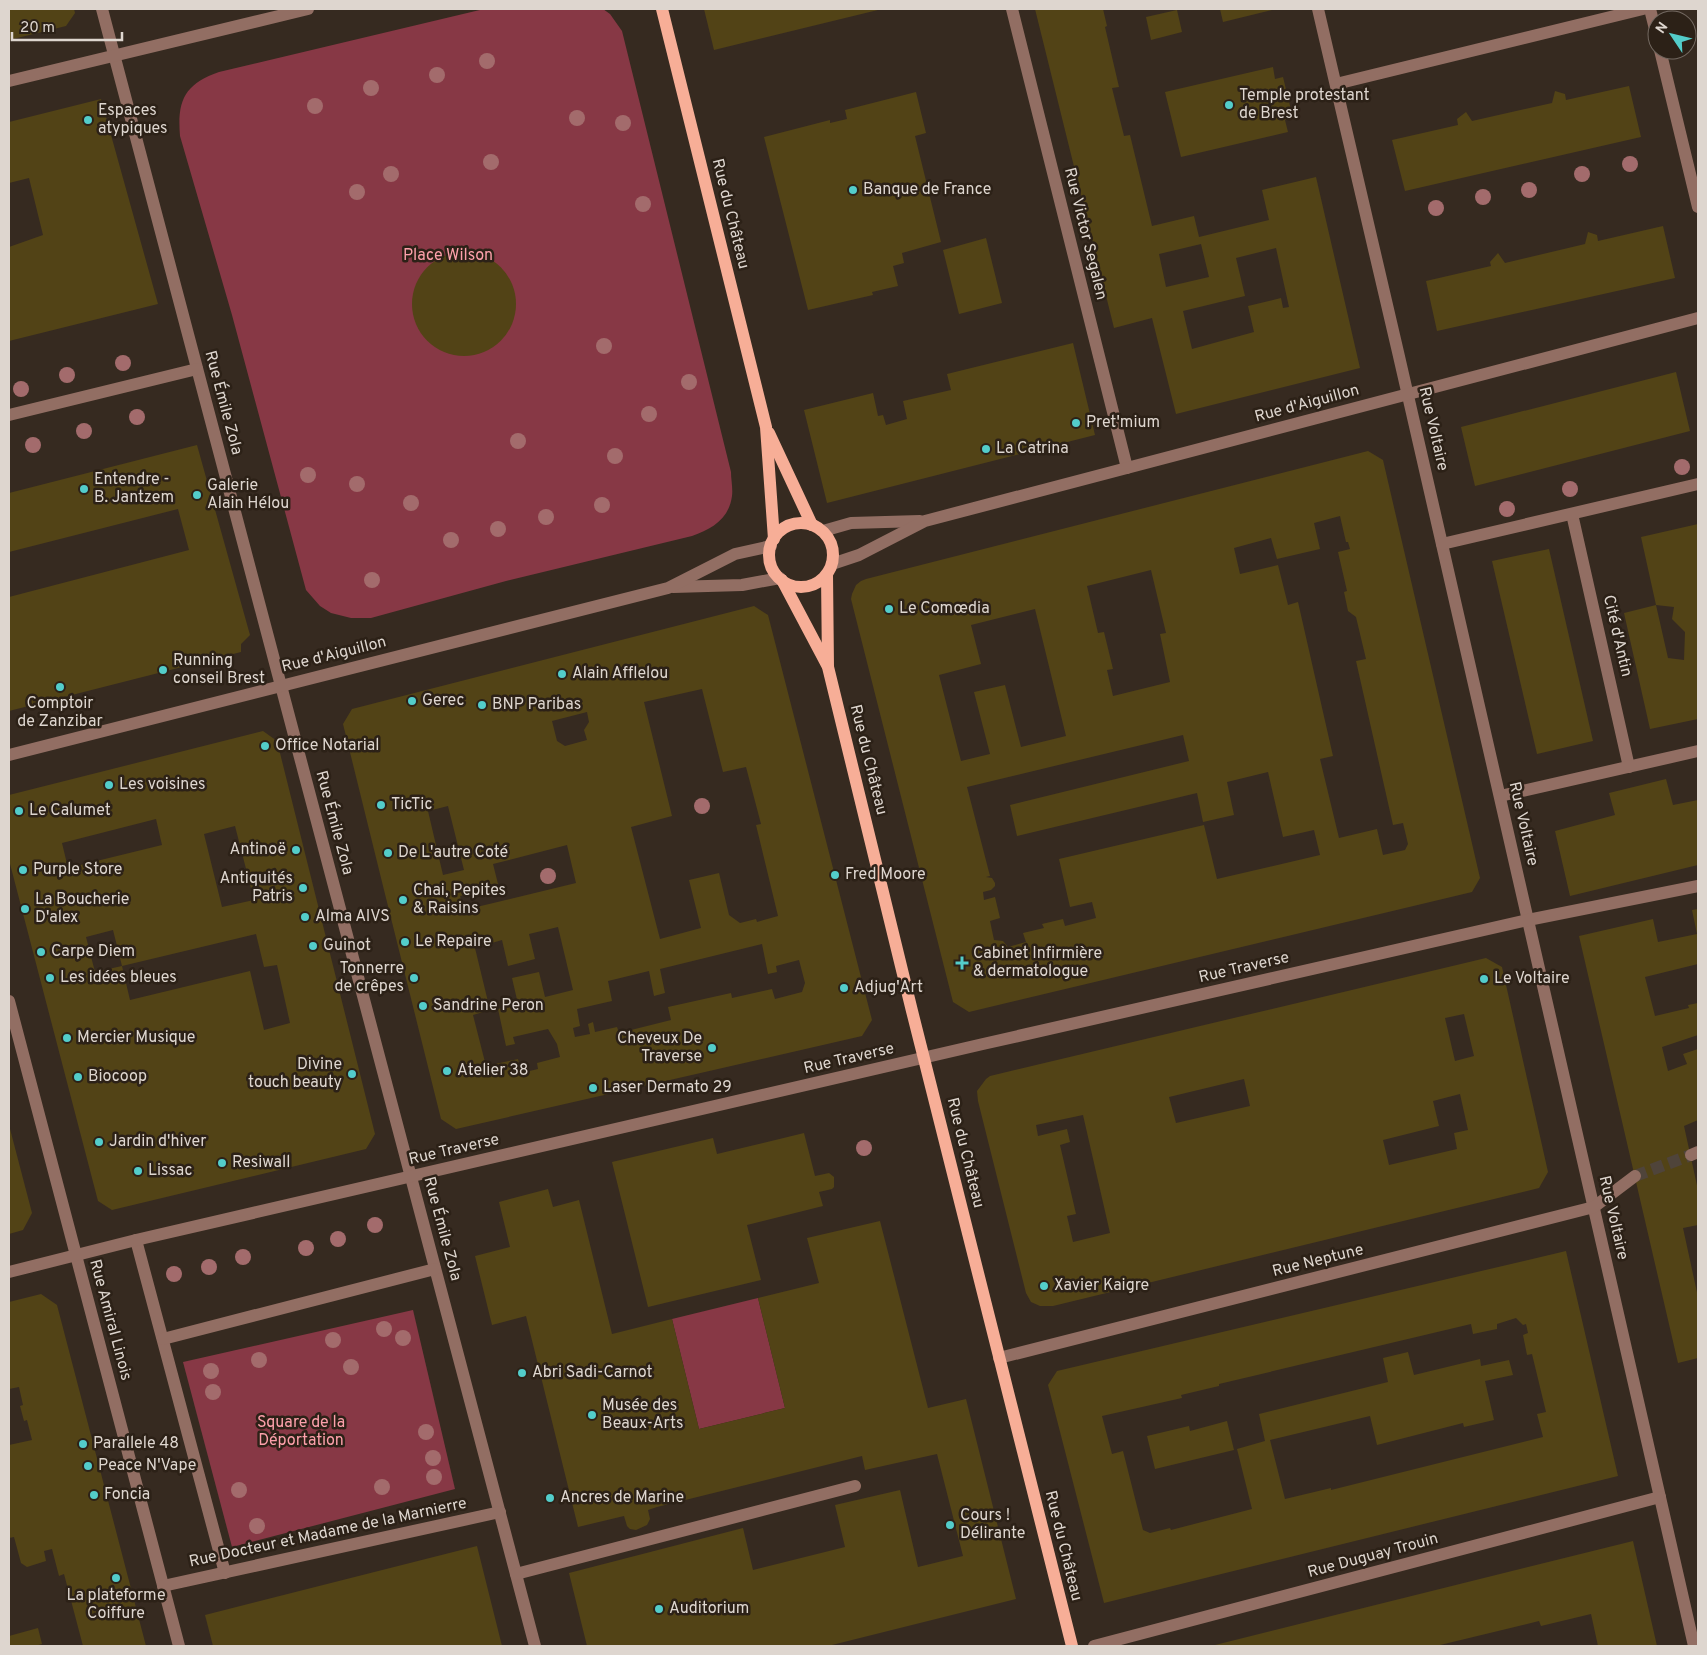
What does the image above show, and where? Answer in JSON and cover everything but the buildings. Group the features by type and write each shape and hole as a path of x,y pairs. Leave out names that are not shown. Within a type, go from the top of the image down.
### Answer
{"main road":[{"name":"Rue du Château","path":"662,9 766,426 772,542"},
{"name":"Rue du Château","path":"766,426 818,528"},
{"path":"799,523 818,528 830,542 834,553 829,569 818,582 807,586 794,586 781,579 774,571 770,558 772,542 777,534 787,526 799,523"},
{"name":"Rue du Château","path":"828,667 829,569"},
{"name":"Rue du Château","path":"781,579 828,667 1072,1646"}],"street":[{"name":"Rue Émile Zola","path":"102,9 535,1646"},
{"path":"9,81 308,9"},
{"name":"Rue Victor Segalen","path":"1012,9 1128,468"},
{"name":"Rue Voltaire","path":"1318,9 1408,394 1694,1646"},
{"path":"1336,84 1643,9"},
{"path":"1662,60 1698,207"},
{"name":"Rue d'Aiguillon","path":"829,569 925,521 1698,318"},
{"path":"9,415 197,369"},
{"path":"1442,544 1698,484"},
{"name":"Cité d'Antin","path":"1572,514 1629,766"},
{"name":"Rue d'Aiguillon","path":"818,528 852,523 925,521"},
{"name":"Rue d'Aiguillon","path":"668,588 735,554 772,542"},
{"name":"Rue d'Aiguillon","path":"9,755 668,588 742,585 781,579"},
{"path":"1500,796 1698,751"},
{"name":"Rue Traverse","path":"9,1272 136,1240 924,1058 1528,920 1698,886"},
{"name":"Rue Amiral Linois","path":"9,1001 179,1646"},
{"name":"Rue Neptune","path":"999,1358 1594,1207 1635,1176"},
{"path":"136,1240 224,1573"},
{"path":"163,1339 435,1269"},
{"path":"516,1574 855,1486"},
{"name":"Rue Duguay Trouin","path":"1094,1646 1660,1497"},
{"name":"Rue Docteur et Madame de la Marnierre","path":"163,1586 500,1512"}],"green space":[{"name":"Place Wilson","path":"484,9 603,9 610,14 622,31 731,472 732,496 727,511 718,522 692,536 506,581 371,618 351,618 331,613 320,606 306,590 232,315 180,136 179,123 182,103 191,88 198,82 219,72"},
{"path":"758,1298 785,1408 699,1429 672,1319"},
{"name":"Square de la Déportation","path":"413,1310 455,1489 232,1547 183,1362"}],"tunnel":[{"path":"1635,1176 1691,1155"}],"place":[{"name":"Temple protestant de Brest","path":"1229,105"},
{"name":"Espaces atypiques","path":"88,120"},
{"name":"Banque de France","path":"853,190"},
{"name":"Pret'mium","path":"1076,423"},
{"name":"La Catrina","path":"986,449"},
{"name":"Entendre - B. Jantzem","path":"84,489"},
{"name":"Galerie Alain Hélou","path":"197,495"},
{"name":"Le Comœdia","path":"889,609"},
{"name":"Running conseil Brest","path":"163,670"},
{"name":"Alain Afflelou","path":"562,674"},
{"name":"Comptoir de Zanzibar","path":"60,687"},
{"name":"Gerec","path":"412,701"},
{"name":"BNP Paribas","path":"482,705"},
{"name":"Office Notarial","path":"265,746"},
{"name":"Les voisines","path":"109,785"},
{"name":"TicTic","path":"381,805"},
{"name":"Le Calumet","path":"19,811"},
{"name":"Antinoë","path":"296,850"},
{"name":"De L'autre Coté","path":"388,853"},
{"name":"Purple Store","path":"23,870"},
{"name":"Fred Moore","path":"835,875"},
{"name":"Antiquités Patris","path":"303,888"},
{"name":"Chai, Pepites & Raisins","path":"403,900"},
{"name":"La Boucherie D'alex","path":"25,909"},
{"name":"Alma AIVS","path":"305,917"},
{"name":"Le Repaire","path":"405,942"},
{"name":"Guinot","path":"313,946"},
{"name":"Carpe Diem","path":"41,952"},
{"name":"Cabinet Infirmière & dermatologue","path":"962,963"},
{"name":"Les idées bleues","path":"50,978"},
{"name":"Tonnerre de crêpes","path":"414,978"},
{"name":"Le Voltaire","path":"1484,979"},
{"name":"Adjug'Art","path":"844,988"},
{"name":"Sandrine Peron","path":"423,1006"},
{"name":"Mercier Musique","path":"67,1038"},
{"name":"Cheveux De Traverse","path":"712,1048"},
{"name":"Atelier 38","path":"447,1071"},
{"name":"Divine touch beauty","path":"352,1074"},
{"name":"Biocoop","path":"78,1077"},
{"name":"Laser Dermato 29","path":"593,1088"},
{"name":"Jardin d'hiver","path":"99,1142"},
{"name":"Resiwall","path":"222,1163"},
{"name":"Lissac","path":"138,1171"},
{"name":"Xavier Kaigre","path":"1044,1286"},
{"name":"Abri Sadi-Carnot","path":"522,1373"},
{"name":"Musée des Beaux-Arts","path":"592,1415"},
{"name":"Parallele 48","path":"83,1444"},
{"name":"Peace N'Vape","path":"88,1466"},
{"name":"Foncia","path":"94,1495"},
{"name":"Ancres de Marine","path":"550,1498"},
{"name":"Cours ! Délirante","path":"950,1525"},
{"name":"La plateforme Coiffure","path":"116,1578"},
{"name":"Auditorium","path":"659,1609"}]}
